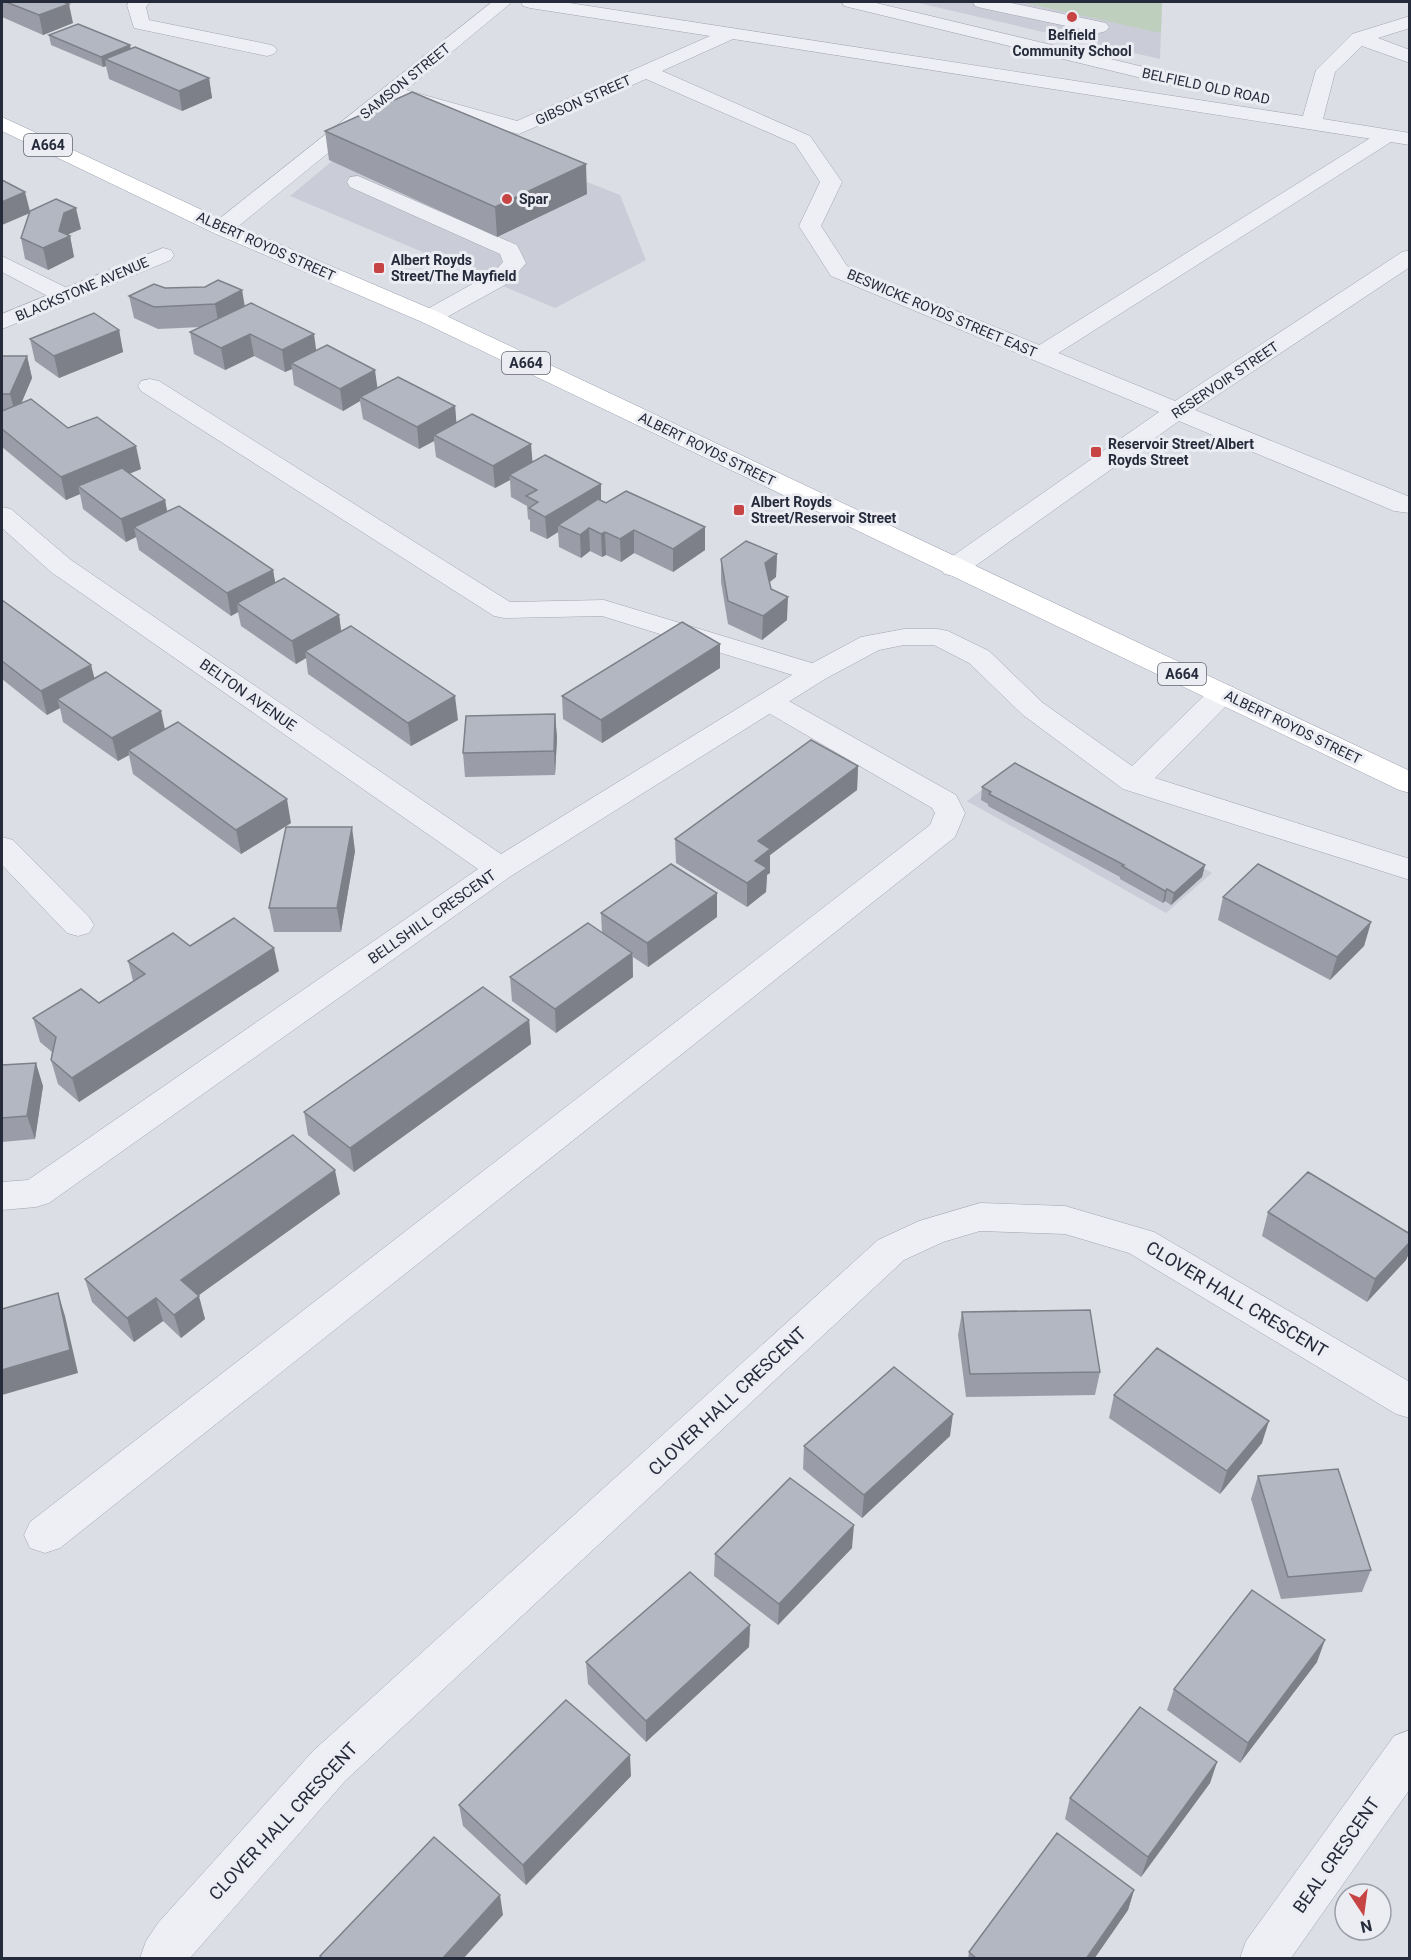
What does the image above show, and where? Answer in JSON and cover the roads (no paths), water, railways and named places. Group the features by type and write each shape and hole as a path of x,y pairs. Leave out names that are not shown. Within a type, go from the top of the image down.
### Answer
{"main road":[{"name":"ALBERT ROYDS STREET","path":"2,123 222,228 430,317 1410,783"}],"street":[{"path":"141,2 136,5 141,24 267,50"},
{"name":"SAMSON STREET","path":"222,228 503,2"},
{"path":"530,2 1314,114 1387,136 1410,139"},
{"name":"BELFIELD OLD ROAD","path":"851,2 1314,114"},
{"path":"982,2 1099,27"},
{"path":"1314,114 1326,70 1359,38 1410,22"},
{"name":"GIBSON STREET","path":"392,92 519,128 734,32"},
{"path":"1359,38 1410,57"},
{"name":"BESWICKE ROYDS STREET EAST","path":"647,72 803,140 831,182 810,226 840,271 1403,505 1410,505"},
{"path":"1041,354 1387,136"},
{"path":"358,182 509,250 515,263 502,277 430,317"},
{"name":"BLACKSTONE AVENUE","path":"2,322 163,255"},
{"name":"RESERVOIR STREET","path":"954,568 1177,411 1410,257"},
{"path":"2,263 65,296"},
{"path":"150,386 504,610 604,608 815,673"},
{"name":"BELTON AVENUE","path":"2,515 61,566 500,869"},
{"name":"BELLSHILL CRESCENT","path":"2,1196 36,1193 500,869 815,673 871,643 904,637 938,637 958,645 979,657 1032,709 1134,782"},
{"path":"1223,693 1134,782 1410,870"},
{"path":"45,1535 944,830 950,813 945,802 770,702"},
{"path":"2,847 78,925"},
{"name":"CLOVER HALL CRESCENT","path":"163,1959 175,1940 329,1766 891,1250 932,1231 980,1217 1065,1220 1141,1242 1410,1402"},
{"name":"BEAL CRESCENT","path":"1263,1959 1410,1751"}],"place":[{"name":"Belfield Community School","path":"1072,17"},
{"name":"Spar","path":"507,199"},
{"name":"Albert Royds Street/The Mayfield","path":"379,268"},
{"name":"Reservoir Street/Albert Royds Street","path":"1096,452"},
{"name":"Albert Royds Street/Reservoir Street","path":"739,510"}]}
